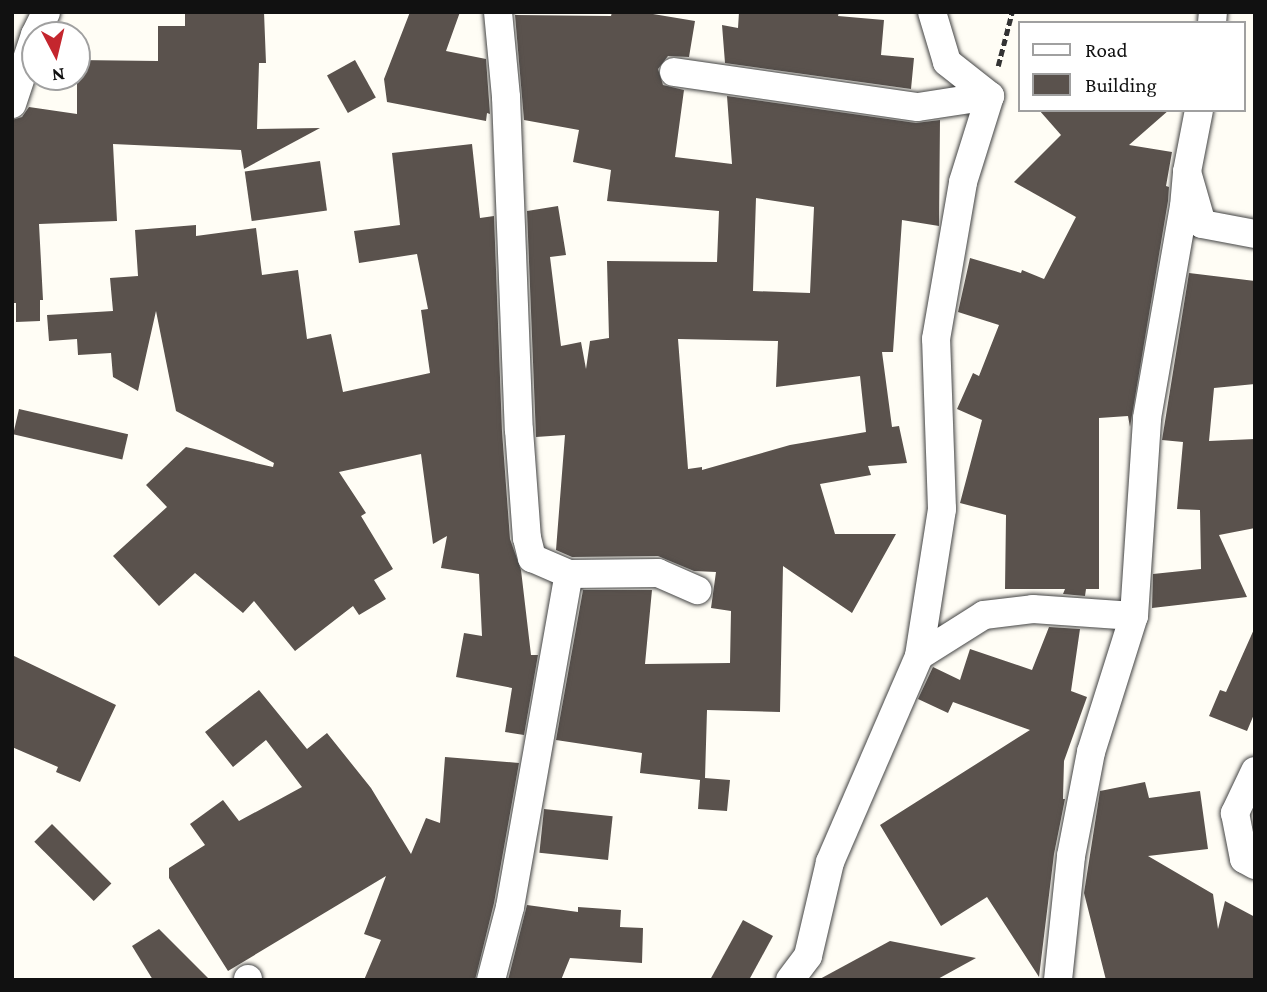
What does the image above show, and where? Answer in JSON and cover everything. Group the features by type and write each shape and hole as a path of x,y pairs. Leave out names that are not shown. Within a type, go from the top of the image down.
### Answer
{"street":[{"path":"498,12 506,97 519,430 527,538 532,558 569,574 658,573 697,590"},
{"path":"932,12 947,62 990,96"},
{"path":"674,72 918,107 990,96"},
{"path":"12,104 21,77"},
{"path":"790,980 808,956 830,862 919,656 942,509 936,339 963,182 990,96"},
{"path":"1058,980 1071,856 1091,752 1134,616 1147,418 1199,112"},
{"path":"1187,172 1202,224 1255,234"},
{"path":"491,980 510,906 569,574"},
{"path":"919,656 984,615 1033,609 1134,616"},
{"path":"1255,771 1235,813 1244,859 1255,865"}],"path":[{"path":"990,96 1012,12"}],"building":[{"path":"185,12 264,12 266,63 259,63 257,129 320,128 244,169 241,150 113,144 117,221 39,224 43,300 40,300 40,321 16,322 16,303 12,303 12,120 22,117 29,107 77,114 77,91 91,91 91,60 158,61 158,26 185,26"},
{"path":"410,12 460,12 446,51 486,59 490,114 487,113 486,121 387,102 384,79"},
{"path":"612,12 641,12 695,21 689,57 668,56 658,69 663,85 684,90 675,157 732,164 727,96 916,123 940,120 939,226 902,220 893,352 882,352 892,427 899,426 907,463 868,466 871,475 820,484 835,534 896,534 852,613 783,566 780,712 707,710 705,778 730,780 727,811 698,809 700,780 640,773 642,753 556,740 583,590 652,590 645,664 730,663 731,611 711,608 716,572 694,571 658,556 572,557 556,550 565,435 536,437 527,211 558,206 566,255 550,257 561,346 581,342 586,369 590,341 609,338 607,261 717,262 719,211 607,201 611,170 573,162 579,130 524,120 515,15 611,16","holes":["756,198 814,207 810,293 753,291","678,339 778,341 776,387 860,376 866,432 790,445 702,470 702,467 688,469"]},
{"path":"739,12 839,12 838,16 884,20 881,55 914,58 911,89 725,63 722,25 738,28"},
{"path":"355,60 376,98 348,113 327,76"},
{"path":"1041,112 1167,112 1129,145 1172,152 1166,186 1169,187 1168,201 1130,427 1128,416 1099,418 1099,589 1086,589 1085,596 1063,594 1065,589 1005,589 1006,515 960,503 982,420 957,409 973,373 979,376 999,325 958,312 970,258 1021,273 1022,270 1044,279 1076,217 1014,182 1061,135"},
{"path":"472,144 480,218 494,216 502,431 510,539 521,570 531,655 538,655 524,735 505,732 512,688 456,677 464,633 482,636 479,574 441,568 447,536 433,544 421,454 339,472 366,513 361,516 393,569 374,580 386,599 359,615 353,606 295,651 254,601 243,613 195,573 159,606 113,556 167,507 146,485 186,447 273,467 274,463 176,411 156,311 138,391 113,377 111,353 78,355 77,339 49,341 47,315 113,311 110,278 138,276 135,230 196,225 196,236 256,228 262,275 298,270 307,339 331,334 343,392 430,373 421,310 428,309 417,254 359,263 354,231 400,225 392,153"},
{"path":"320,161 327,211 252,221 245,172"},
{"path":"1189,273 1255,281 1255,384 1214,388 1209,441 1255,439 1255,528 1219,535 1247,597 1152,608 1153,574 1201,569 1200,510 1177,509 1183,442 1162,440"},
{"path":"19,409 128,434 122,460 13,434"},
{"path":"1049,627 1080,629 1071,691 1087,697 1064,761 1065,799 1054,854 1039,977 987,897 941,926 880,825 1030,730 953,702 948,713 918,699 933,667 960,680 970,649 1032,670"},
{"path":"1255,627 1255,712 1247,731 1209,716 1220,690 1226,692"},
{"path":"12,655 116,705 80,782 56,772 58,767 12,747"},
{"path":"259,690 307,749 327,733 371,788 411,854 426,818 440,823 445,757 519,763 494,903 475,980 364,980 381,940 364,934 386,876 228,971 169,878 169,868 205,845 190,824 223,800 239,821 302,787 266,740 233,767 205,732"},
{"path":"1145,782 1149,798 1200,791 1208,849 1148,856 1213,894 1218,929 1225,901 1255,917 1255,980 1106,980 1084,893 1100,791"},
{"path":"544,809 613,816 608,860 539,853"},
{"path":"52,824 111,883 94,901 34,842"},
{"path":"527,905 578,912 578,907 621,910 620,927 643,928 642,963 570,958 561,980 508,980"},
{"path":"743,920 773,936 749,980 710,980"},
{"path":"159,929 210,980 153,980 132,946"},
{"path":"890,941 976,958 936,980 818,980"}]}
